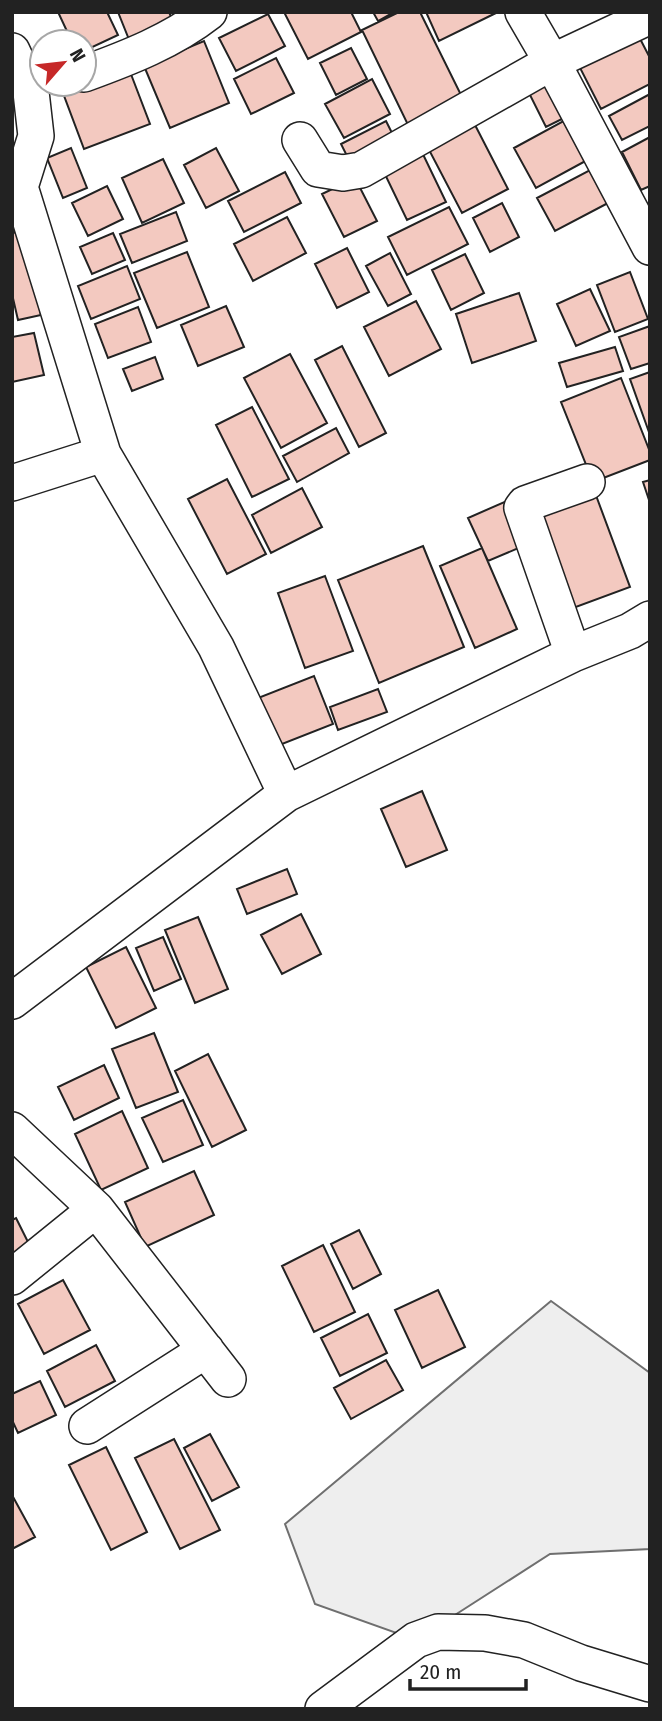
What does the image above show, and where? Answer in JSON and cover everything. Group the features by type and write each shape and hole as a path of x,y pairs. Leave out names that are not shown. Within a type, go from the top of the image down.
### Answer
{"street":[{"path":"98,69 134,56 209,12"},
{"path":"523,12 646,231"},
{"path":"300,140 318,169 343,173 361,170 552,62 650,16"},
{"path":"12,51 28,70"},
{"path":"42,98 36,136 16,188 103,454 216,646 286,794"},
{"path":"12,482 103,454"},
{"path":"573,654 522,508 525,504 587,482"},
{"path":"12,1001 286,794 573,654 630,631 650,619"},
{"path":"12,1130 96,1209 228,1379"},
{"path":"12,1277 96,1209"},
{"path":"87,1426 206,1350"},
{"path":"323,1709 416,1640 438,1632 485,1633 524,1640 581,1663 650,1684"}],"shaded area":[{"path":"551,1301 650,1373 650,1549 550,1554 416,1640 315,1604 285,1524"}],"building":[{"path":"58,12 107,12 118,35 98,44 98,28 65,28"},
{"path":"118,12 169,12 174,24 130,42"},
{"path":"284,12 351,12 361,32 308,59"},
{"path":"373,12 394,12 378,21"},
{"path":"399,12 420,12 465,103 410,129 362,30"},
{"path":"426,12 498,12 439,41"},
{"path":"268,14 285,46 236,71 219,38"},
{"path":"635,29 650,58 650,84 601,109 576,60"},
{"path":"204,41 229,103 170,128 144,66"},
{"path":"351,48 367,79 336,95 320,63"},
{"path":"276,58 294,93 251,114 234,79"},
{"path":"129,69 150,124 84,149 65,98 98,98 98,80"},
{"path":"549,72 570,115 546,127 525,85"},
{"path":"372,79 390,114 344,138 325,104"},
{"path":"650,94 650,126 622,140 609,116"},
{"path":"569,118 591,158 536,188 514,148"},
{"path":"386,121 397,143 352,166 341,144"},
{"path":"474,123 508,189 462,213 427,146"},
{"path":"650,137 650,186 641,190 622,152"},
{"path":"419,146 446,202 407,220 380,164"},
{"path":"71,148 87,188 63,198 47,158"},
{"path":"216,148 239,191 206,208 184,165"},
{"path":"163,159 184,203 142,223 122,178"},
{"path":"592,169 610,202 555,231 537,198"},
{"path":"285,172 301,203 244,232 228,201"},
{"path":"355,178 377,221 344,237 322,194"},
{"path":"107,186 123,219 88,236 72,203"},
{"path":"502,203 519,237 490,252 473,218"},
{"path":"449,207 468,244 407,275 388,237"},
{"path":"176,212 187,241 132,263 120,234"},
{"path":"287,217 306,253 253,281 234,244"},
{"path":"23,231 41,315 18,320 12,294 12,233"},
{"path":"113,233 125,260 92,274 80,247"},
{"path":"347,248 369,292 337,308 315,264"},
{"path":"187,252 209,307 157,328 134,273"},
{"path":"390,253 411,294 388,306 366,266"},
{"path":"465,254 484,293 451,310 432,270"},
{"path":"127,266 140,299 91,319 78,286"},
{"path":"630,272 648,319 615,332 597,285"},
{"path":"590,289 610,331 576,346 557,304"},
{"path":"519,293 536,341 472,363 456,314"},
{"path":"416,301 441,349 389,376 364,327"},
{"path":"226,306 244,347 198,366 181,325"},
{"path":"138,307 151,342 108,358 95,324"},
{"path":"650,326 650,363 631,369 619,337"},
{"path":"34,333 44,375 12,382 12,337"},
{"path":"342,346 386,433 359,447 315,360"},
{"path":"615,347 623,371 567,387 559,363"},
{"path":"290,354 327,423 281,448 244,378"},
{"path":"155,357 163,379 132,391 123,369"},
{"path":"650,372 650,435 630,379"},
{"path":"621,378 650,452 650,460 593,482 561,402"},
{"path":"252,407 289,479 252,497 216,425"},
{"path":"336,428 349,453 297,482 283,456"},
{"path":"227,479 266,554 227,574 188,499"},
{"path":"650,480 650,503 643,482"},
{"path":"302,488 322,527 271,553 252,515"},
{"path":"594,490 630,587 565,611 528,514"},
{"path":"509,500 528,544 488,561 468,518"},
{"path":"423,546 464,647 379,683 338,580"},
{"path":"482,548 517,629 475,648 440,566"},
{"path":"325,576 353,651 305,668 278,593"},
{"path":"314,676 333,724 277,746 258,698"},
{"path":"378,689 387,712 338,730 330,707"},
{"path":"422,791 447,850 406,867 381,809"},
{"path":"287,869 297,894 247,914 237,889"},
{"path":"301,914 321,954 282,974 261,935"},
{"path":"198,917 228,989 195,1003 165,930"},
{"path":"163,937 181,979 154,991 136,948"},
{"path":"126,947 156,1008 116,1028 86,967"},
{"path":"154,1033 178,1092 136,1108 112,1049"},
{"path":"208,1054 246,1130 212,1147 175,1071"},
{"path":"104,1065 119,1098 74,1120 58,1087"},
{"path":"183,1100 203,1145 163,1162 142,1118"},
{"path":"122,1111 148,1168 101,1190 75,1134"},
{"path":"194,1171 214,1215 145,1247 125,1202"},
{"path":"16,1218 33,1252 12,1262 12,1220"},
{"path":"359,1230 381,1274 353,1289 331,1244"},
{"path":"323,1245 355,1312 314,1332 282,1266"},
{"path":"63,1280 90,1330 44,1354 18,1304"},
{"path":"438,1290 465,1347 422,1368 395,1310"},
{"path":"368,1314 387,1353 340,1376 321,1338"},
{"path":"96,1345 115,1381 65,1407 47,1371"},
{"path":"386,1360 403,1390 351,1419 334,1388"},
{"path":"40,1381 56,1415 18,1433 12,1420 12,1394"},
{"path":"210,1434 239,1487 212,1501 184,1448"},
{"path":"174,1439 220,1530 180,1549 135,1458"},
{"path":"106,1447 147,1532 111,1550 69,1465"},
{"path":"12,1495 35,1537 12,1549"}]}
